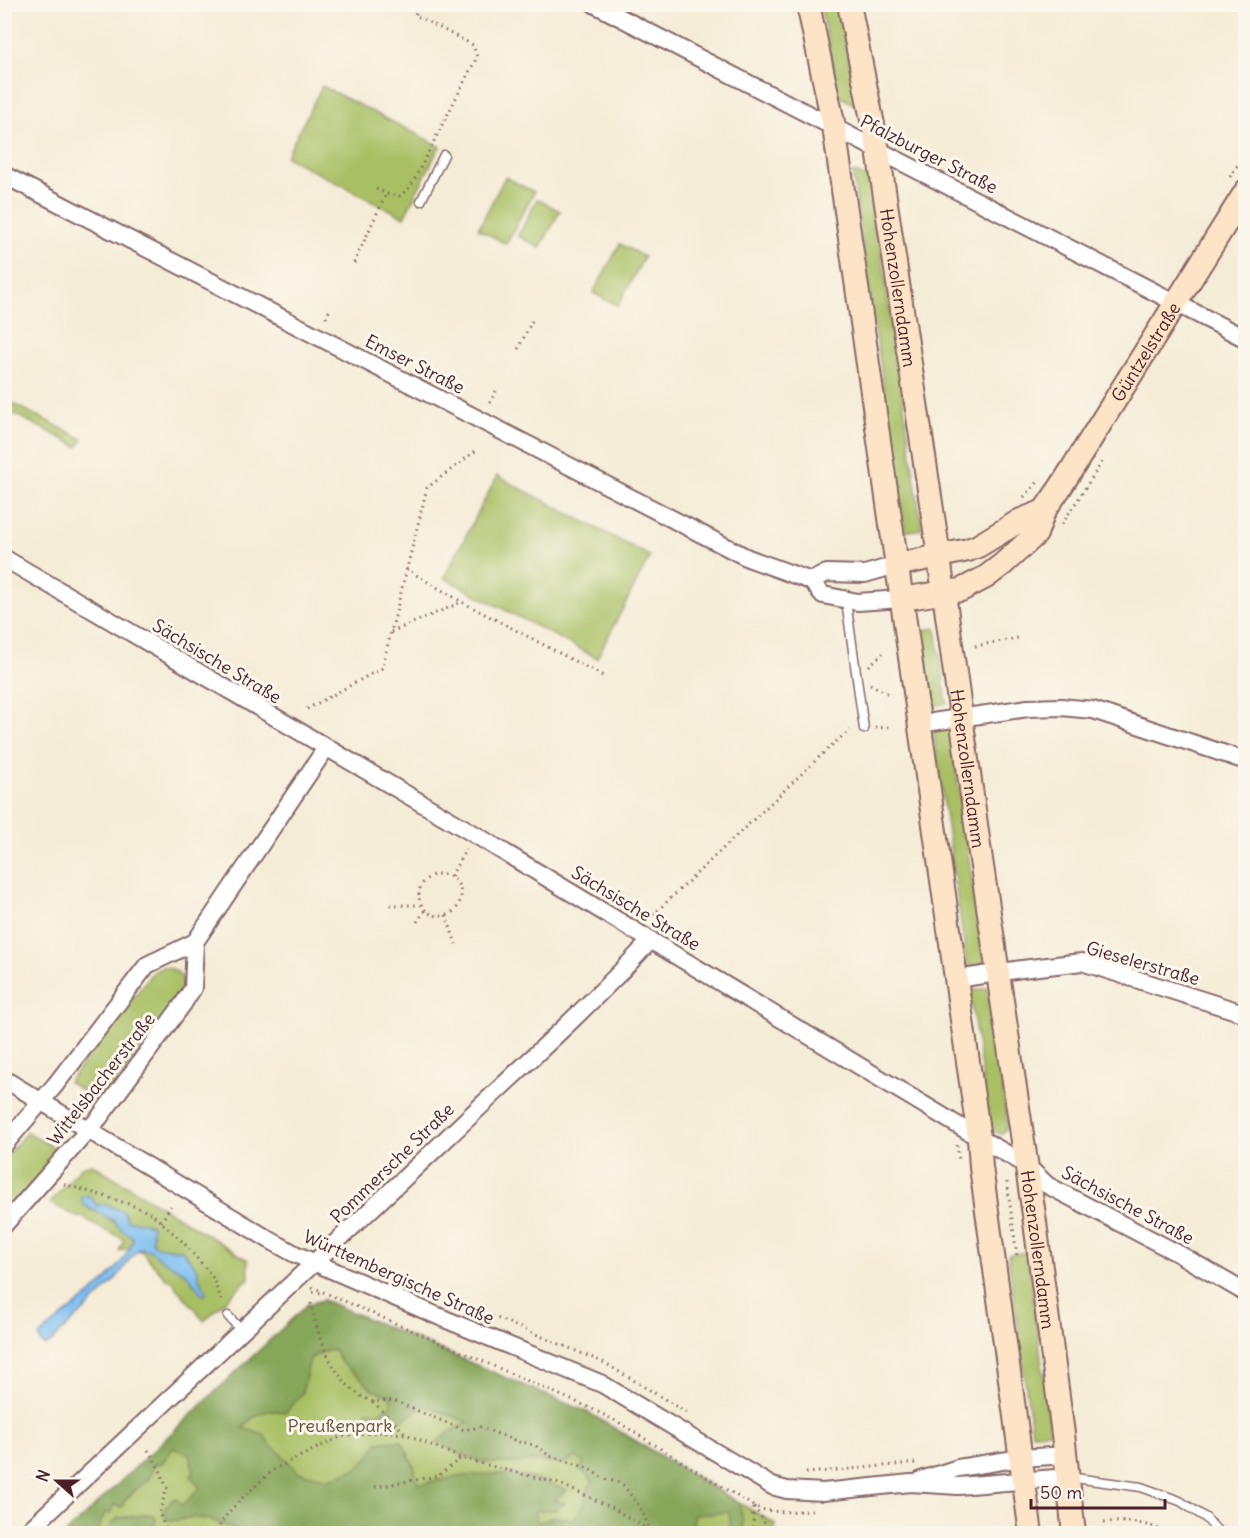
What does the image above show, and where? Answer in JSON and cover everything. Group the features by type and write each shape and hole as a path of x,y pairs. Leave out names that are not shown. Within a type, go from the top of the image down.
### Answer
{"main road":[{"path":"808,4 834,126 957,980 1031,1533"},
{"name":"Hohenzollerndamm","path":"849,4 878,150 939,557 1034,1215 1074,1533"},
{"name":"Güntzelstraße","path":"901,599 961,590 973,585 1003,564 1036,534 1044,511 1245,191"},
{"path":"896,565 939,557 978,546 1021,520 1044,511"}],"street":[{"name":"Pfalzburger Straße","path":"594,4 1245,339"},
{"name":"Emser Straße","path":"4,175 742,555 811,580 823,595 858,602 901,599"},
{"name":"Sächsische Straße","path":"4,558 474,834 1025,1164 1047,1185 1179,1254 1245,1293"},
{"path":"811,580 827,573 865,574 896,565"},
{"path":"919,724 1028,708 1061,707 1093,710 1245,761"},
{"path":"195,942 326,748"},
{"name":"Pommersche Straße","path":"25,1533 315,1262 651,940"},
{"name":"Wittelsbacherstraße","path":"4,1145 42,1102 147,965 195,942 193,988 177,1013 89,1130 4,1225"},
{"name":"Gieselerstraße","path":"957,980 1082,962 1245,1014"},
{"name":"Württembergische Straße","path":"4,1080 268,1239 447,1320 602,1384 772,1486 787,1490 823,1492 911,1483"},
{"path":"911,1483 958,1468 1021,1458 1067,1466"},
{"path":"911,1483 958,1486 1024,1480 1067,1466"}],"lane":[{"path":"421,201 444,155"},
{"path":"846,601 864,729"},
{"path":"228,1316 241,1330"},
{"path":"1067,1466 1141,1487 1180,1501 1206,1518 1220,1533"}],"path":[{"path":"376,189 400,196 411,186 477,57 473,45 415,15 420,4"},
{"path":"354,263 387,194"},
{"path":"326,318 330,309"},
{"path":"518,349 534,317"},
{"path":"490,403 496,391"},
{"path":"307,709 382,668 427,488 478,449"},
{"path":"1022,500 1039,481"},
{"path":"406,569 462,602 605,677"},
{"path":"391,632 462,602"},
{"path":"975,646 1018,638"},
{"path":"653,915 840,737 849,730 893,727"},
{"path":"451,876 474,834"},
{"path":"441,873 451,876 459,884 461,900 455,910 446,915 435,915 425,910 419,895 425,879 441,873"},
{"path":"390,905 422,905"},
{"path":"417,922 425,910"},
{"path":"446,915 456,944"},
{"path":"1006,1182 1017,1256"},
{"path":"60,1183 126,1203 150,1213 183,1242 212,1276 228,1316"},
{"path":"161,1222 171,1206"},
{"path":"343,1254 605,1363 695,1418"},
{"path":"313,1292 324,1293 618,1422 753,1506 764,1521 765,1533"},
{"path":"311,1303 314,1322 325,1352 339,1374 362,1396 374,1402 406,1434"},
{"path":"374,1402 386,1399 394,1401 465,1430 480,1427 536,1446 550,1456 588,1468 604,1479 623,1485 640,1507 650,1532"},
{"path":"216,1532 228,1513 276,1467 340,1437 378,1432 406,1434 461,1458 560,1484 613,1508 650,1532"},
{"path":"148,1450 167,1488 159,1513 167,1532"},
{"path":"375,1487 438,1476 461,1458"},
{"path":"802,1473 919,1462"},
{"path":"753,1506 754,1533"},
{"path":"1104,1522 1132,1521 1152,1525 1171,1533"},
{"path":"161,1533 221,1533"}],"green space":[{"path":"820,5 838,5 859,107 839,96"},
{"path":"322,86 440,146 404,217 286,157"},
{"path":"852,172 871,179 922,529 905,532"},
{"path":"505,177 534,192 506,244 478,229"},
{"path":"537,199 560,211 540,248 518,236"},
{"path":"620,244 644,257 618,306 593,293"},
{"path":"4,399 83,439 78,447 5,409"},
{"path":"497,476 650,556 597,658 444,578"},
{"path":"936,628 947,703 931,707 919,631"},
{"path":"950,727 984,963 968,967 933,729"},
{"path":"161,967 171,968 181,976 183,991 100,1102 68,1082 151,974"},
{"path":"988,989 1008,1126 1002,1134 994,1131 989,1124 970,992"},
{"path":"27,1132 60,1151 5,1214 5,1157"},
{"path":"92,1164 248,1260 249,1278 204,1321 177,1289 174,1282 167,1279 141,1251 135,1252 145,1249 152,1251 187,1274 202,1294 196,1270 182,1250 155,1246 151,1239 153,1234 132,1221 127,1221 124,1212 93,1202 89,1209 106,1217 132,1236 130,1248 119,1251 124,1239 90,1223 85,1217 77,1217 50,1203 81,1167"},
{"path":"1027,1252 1051,1432 1032,1433 1008,1255"},
{"name":"Preußenpark","path":"323,1300 589,1413 775,1524 775,1533 66,1534 308,1304"},
{"name":"Preußenpark","path":"323,1300 589,1413 740,1504 744,1533 731,1533 729,1512 693,1515 694,1534 365,1534 364,1529 354,1534 245,1533 214,1521 194,1517 172,1521 167,1519 164,1514 165,1507 175,1498 183,1505 200,1488 191,1477 194,1471 189,1454 173,1448 162,1463 154,1464 150,1477 125,1500 122,1507 114,1505 110,1514 105,1512 98,1530 103,1533 66,1533 308,1304","holes":["334,1349 342,1364 373,1390 391,1396 391,1406 379,1412 366,1411 364,1422 382,1424 396,1422 409,1417 423,1405 468,1422 437,1442 472,1458 494,1463 537,1461 563,1464 576,1457 583,1462 581,1470 593,1481 588,1489 584,1505 574,1519 553,1517 538,1523 534,1513 536,1510 556,1510 565,1503 554,1500 567,1490 533,1478 508,1474 469,1476 418,1484 414,1466 402,1441 378,1442 370,1456 356,1469 329,1479 298,1472 270,1445 264,1435 243,1428 262,1412 286,1412 302,1393 310,1359"]},
{"path":"154,1515 156,1521 154,1525 130,1533 111,1533 111,1526 118,1518"}],"water":[{"path":"86,1195 93,1198 97,1206 105,1204 124,1212 127,1221 152,1225 152,1242 155,1246 182,1250 198,1270 198,1276 206,1291 205,1295 187,1274 151,1251 140,1249 102,1293 45,1346 41,1343 39,1336 105,1281 117,1268 133,1240 132,1236 123,1231 113,1220 85,1206 81,1199"}]}
